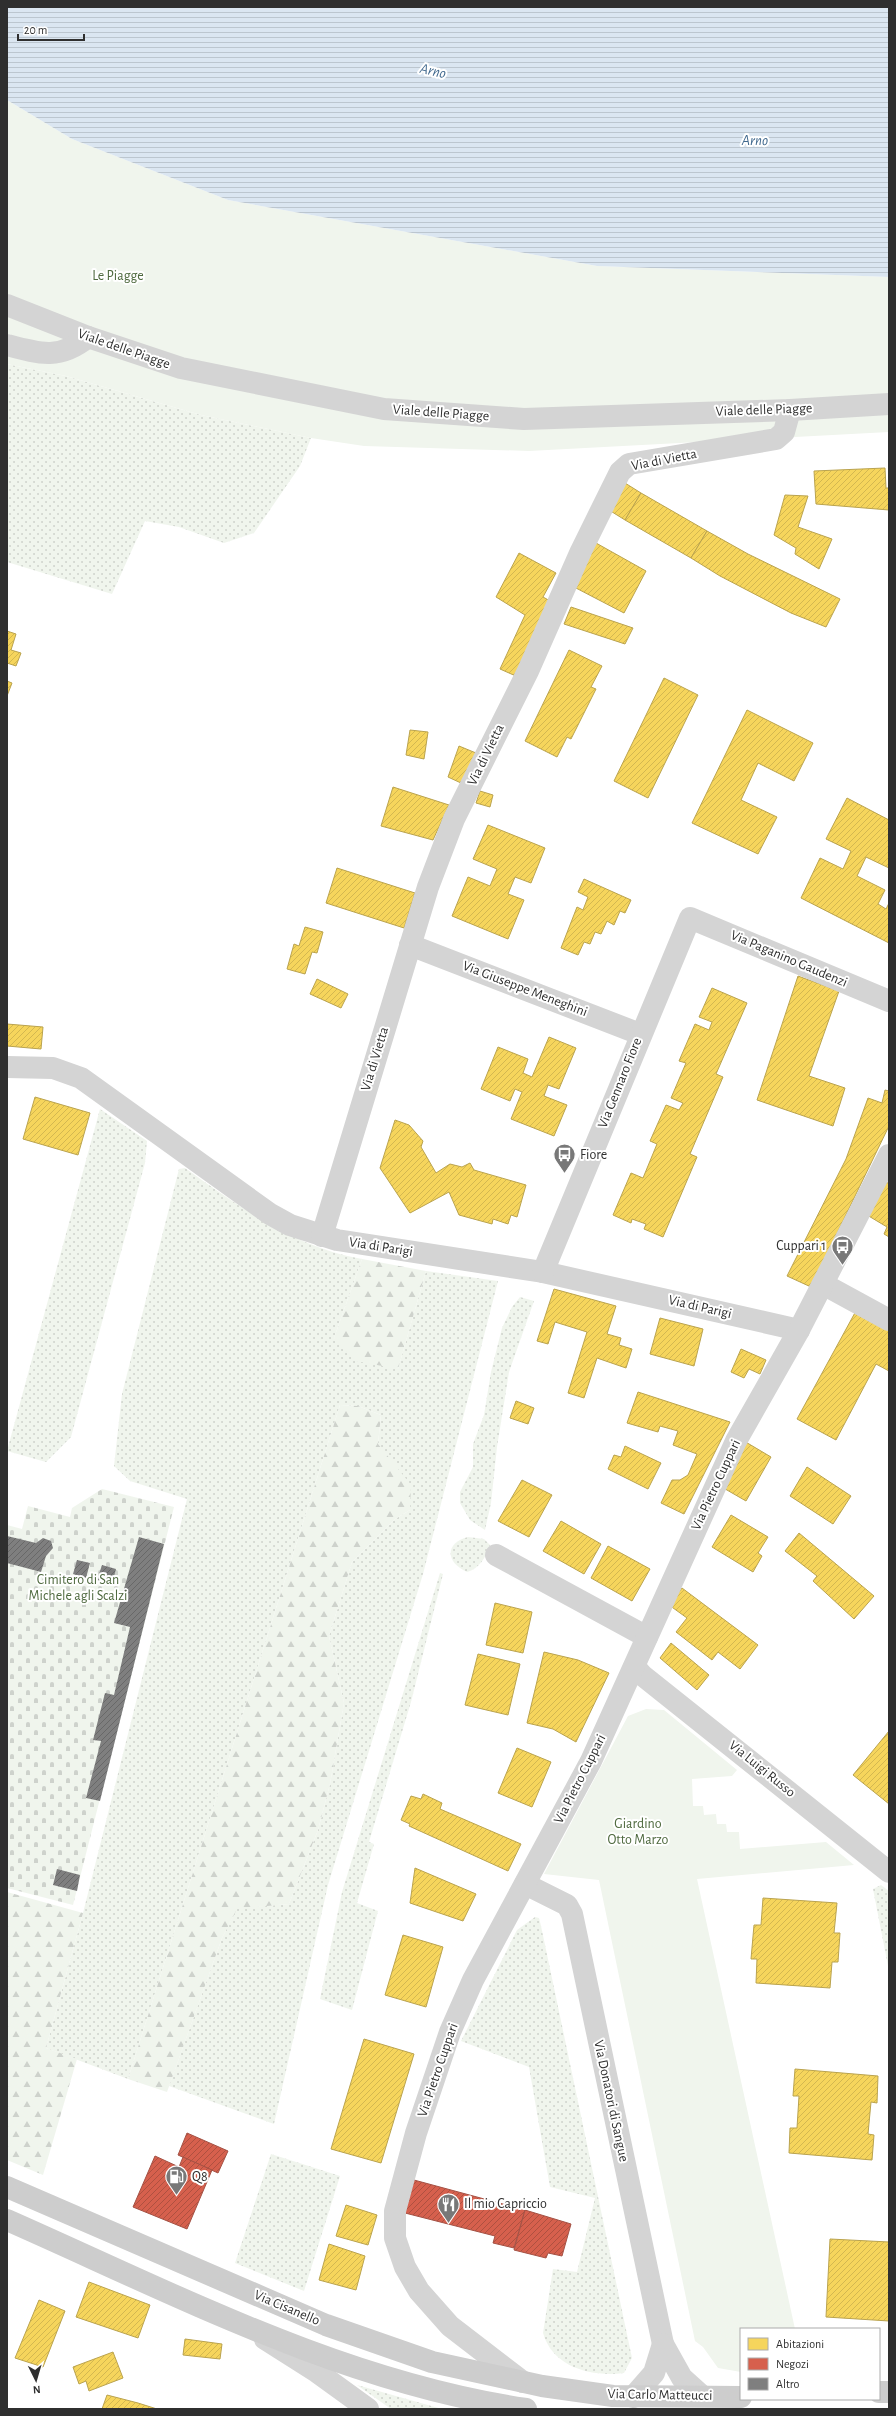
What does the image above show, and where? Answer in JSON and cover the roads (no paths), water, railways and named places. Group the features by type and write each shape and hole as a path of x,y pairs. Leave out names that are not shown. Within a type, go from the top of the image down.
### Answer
{"main road":[{"name":"Via Cisanello","path":"7,2187 286,2308 360,2338 432,2362 523,2382 579,2392"},
{"path":"7,2220 240,2324 345,2364 393,2380 463,2398 526,2409"},
{"name":"Via Carlo Matteucci","path":"579,2392 633,2397 740,2397"}],"street":[{"name":"Viale delle Piagge","path":"7,305 88,337 181,368 384,409 524,419 790,410 889,404"},
{"path":"7,345 52,354 65,352 76,347 88,337"},
{"name":"Via di Vietta","path":"322,1236 428,887 454,819 528,671 581,550 620,472 628,464 776,439 784,432 790,410"},
{"name":"Via Paganino Gaudenzi","path":"690,918 889,1001"},
{"name":"Via Gennaro Fiore","path":"542,1272 640,1034 690,918"},
{"name":"Via Giuseppe Meneghini","path":"410,945 640,1034"},
{"name":"Via di Parigi","path":"7,1067 52,1068 81,1078 270,1214 290,1225 322,1236 354,1243 542,1272 799,1330"},
{"name":"Via Pietro Cuppari","path":"523,2382 450,2326 428,2302 411,2279 398,2250 394,2221 406,2166 450,2032 485,1955 591,1761 635,1666 712,1489 736,1441 799,1330 889,1155"},
{"path":"823,1284 889,1320"},
{"path":"496,1555 647,1637"},
{"name":"Via Luigi Russo","path":"635,1666 642,1675 889,1872"},
{"name":"Via Donatori di Sangue","path":"525,1884 567,1905 572,1914 663,2344 682,2378 702,2396"},
{"path":"240,2324 317,2372 368,2409"},
{"name":"Via Donatori di Sangue","path":"633,2397 654,2373 663,2344"}],"water":[{"name":"Arno","path":"7,7 889,7 889,277 597,266 228,200 72,139 7,100"}],"place":[{"name":"Fiore","path":"564,1174"},
{"name":"Cuppari 1","path":"842,1266"},
{"name":"Q8","path":"176,2196"},
{"name":"Il mio Capriccio","path":"448,2224"}],"park label":[{"name":"Le Piagge","path":"118,276"},
{"name":"Cimitero di San Michele agli Scalzi","path":"78,1588"},
{"name":"Giardino Otto Marzo","path":"638,1832"}]}
